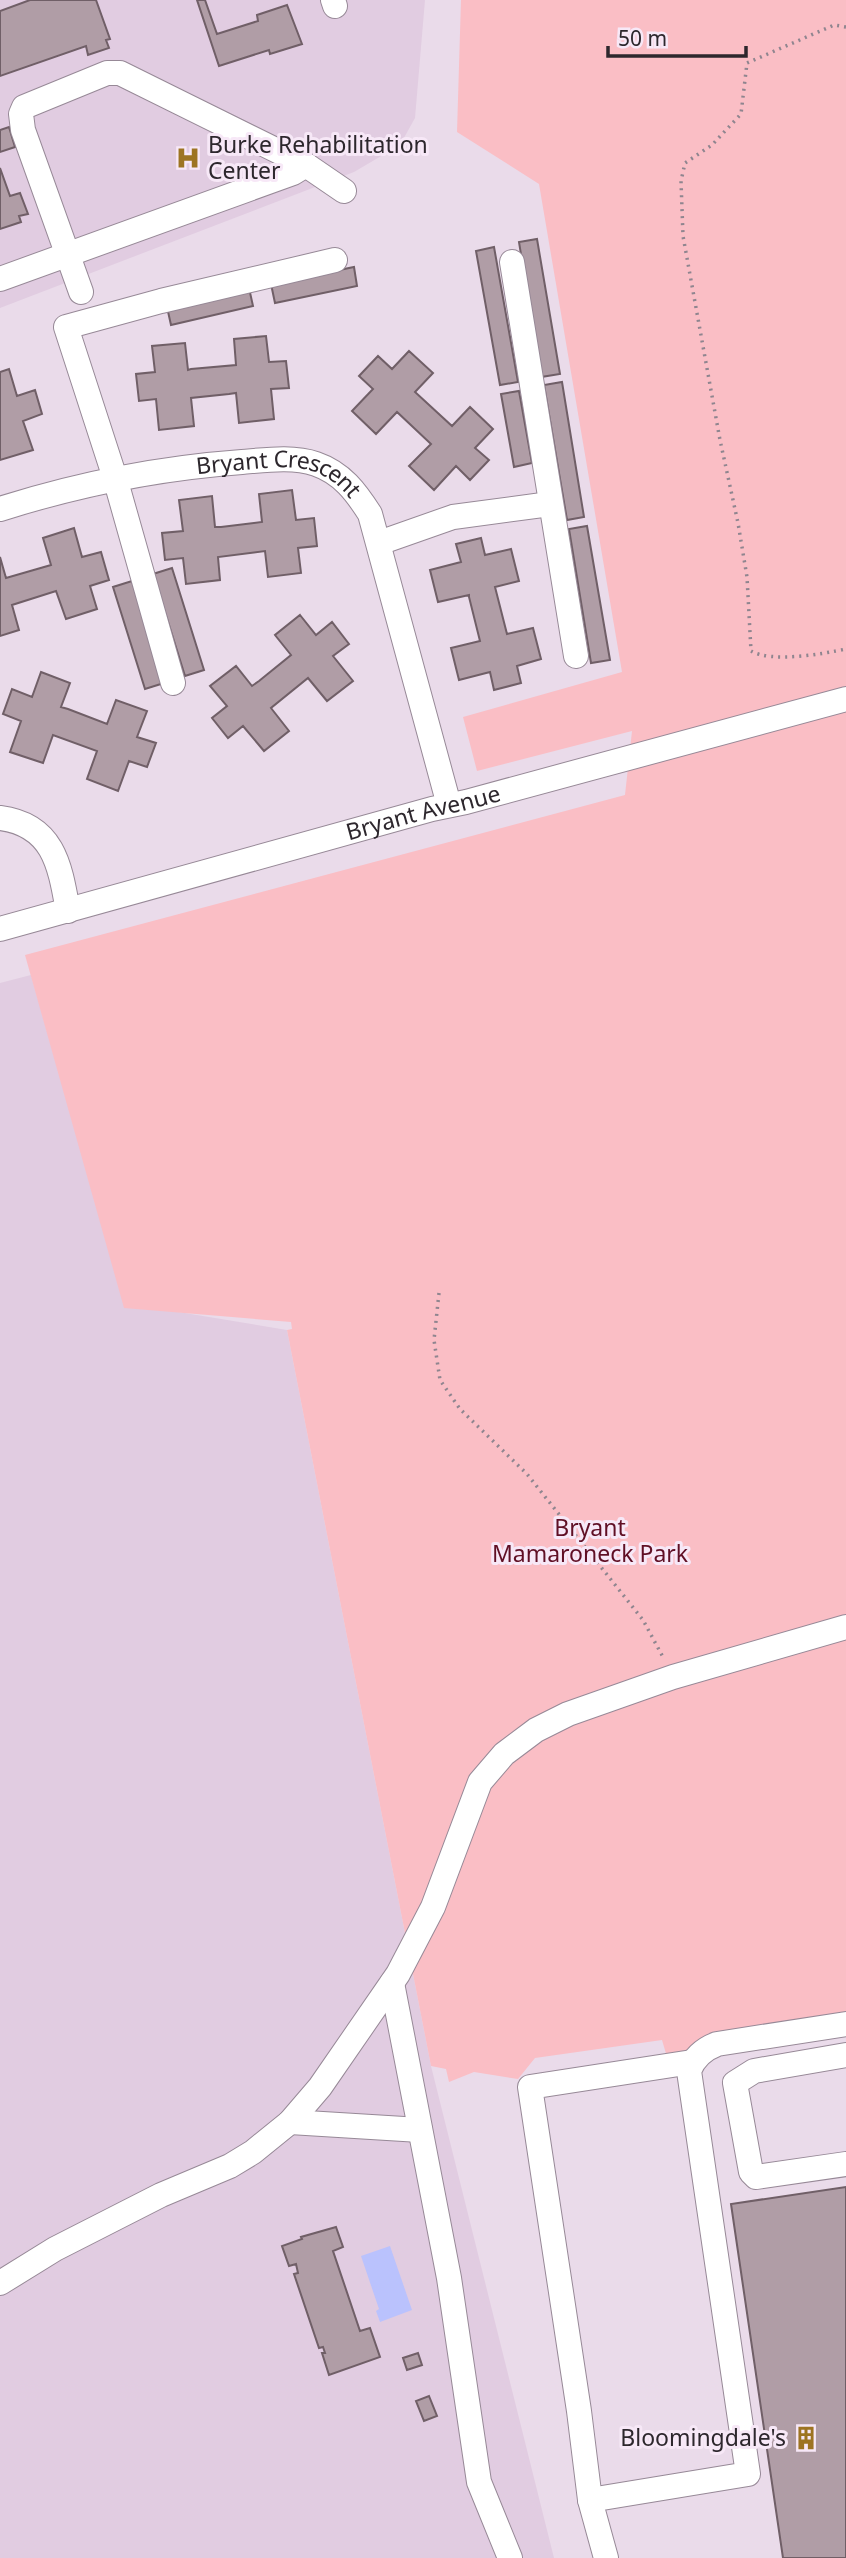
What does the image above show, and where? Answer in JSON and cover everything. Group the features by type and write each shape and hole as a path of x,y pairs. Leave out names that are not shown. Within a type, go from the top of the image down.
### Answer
{"street":[{"path":"81,292 23,130 21,114 24,107 107,73 120,73 306,165 344,191"},
{"path":"0,279 293,173 306,165"},
{"path":"173,683 115,478 66,327 161,301 335,260"},
{"path":"512,262 576,656"},
{"name":"Bryant Crescent","path":"0,509 115,478 210,464 306,461 337,474 355,491 370,514 449,805"},
{"path":"379,543 453,517 550,504"},
{"name":"Bryant Avenue","path":"0,929 846,699"},
{"path":"0,818 28,826 43,837 53,852 68,911"},
{"path":"0,2283 55,2249 161,2194 230,2166 253,2152 290,2122 320,2087 391,1983 433,1907 480,1782 504,1754 536,1730 568,1714 673,1677 846,1627"},
{"path":"391,1983 449,2278 479,2482 510,2558"},
{"path":"606,2558 590,2500 530,2087 692,2062 707,2048 717,2044 846,2024"},
{"path":"846,2055 754,2071 735,2083 751,2172 756,2177 846,2164"},
{"path":"590,2500 748,2474 689,2077 692,2062"},
{"path":"290,2122 420,2130"}],"path":[{"path":"846,27 834,25 747,63 741,114 712,145 685,163 681,181 683,236 747,577 751,652 773,657 846,649"},
{"path":"439,1293 433,1340 440,1380 460,1409 527,1474 643,1620 673,1677"}],"shaded area":[{"name":"Burke Rehabilitation Center","path":"0,0 425,0 415,118 400,145 354,172 0,308"},
{"path":"31,975 124,1303 287,1330 431,2066 554,2558 0,2558 0,983"}],"green space":[{"name":"Bryant Mamaroneck Park","path":"461,0 846,0 846,2014 713,2032 695,2043 688,2053 667,2057 662,2040 535,2058 518,2079 474,2072 449,2082 446,2069 431,2066 287,1330 292,1329 291,1322 124,1308 25,955 625,795 632,731 477,771 463,717 622,672 539,184 457,132"}],"water":[{"path":"390,2246 412,2310 380,2322 376,2311 379,2309 361,2256"}],"building":[{"path":"30,0 96,0 110,39 106,40 109,48 88,55 86,46 0,76 0,11"},
{"path":"197,0 205,0 217,34 258,21 257,15 287,5 302,44 270,54 269,50 219,66"},
{"path":"9,127 15,147 0,152 0,130"},
{"path":"0,168 10,196 20,193 28,214 19,216 21,222 0,229"},
{"path":"537,239 560,374 541,377 519,242"},
{"path":"494,247 518,382 500,385 476,251"},
{"path":"354,267 357,286 275,303 271,284"},
{"path":"249,288 253,306 171,325 167,307"},
{"path":"266,336 269,362 286,361 289,388 271,389 274,419 239,423 236,393 191,398 194,426 159,430 156,399 139,401 136,374 155,372 152,346 185,343 188,370 236,365 234,339"},
{"path":"409,351 433,373 415,392 452,426 470,407 493,429 475,448 489,460 470,480 456,466 434,490 409,466 431,444 397,412 376,434 352,411 373,389 359,376 378,356 392,369"},
{"path":"9,369 17,396 35,390 42,414 23,421 33,450 0,460 0,372"},
{"path":"562,382 584,517 567,520 544,385"},
{"path":"519,391 532,463 514,467 501,394"},
{"path":"292,490 296,520 314,518 317,546 298,548 301,573 268,577 265,551 218,557 220,580 186,584 183,558 165,560 162,533 183,531 179,500 212,496 215,527 221,527 262,522 259,494"},
{"path":"587,526 610,660 591,663 569,529"},
{"path":"74,528 82,557 101,552 109,580 90,586 97,609 66,619 56,591 12,605 19,630 0,636 0,557 6,578 51,565 43,538"},
{"path":"481,538 485,555 511,549 519,581 495,587 507,634 533,628 541,659 517,666 521,683 494,690 490,672 459,680 451,648 480,641 469,595 438,602 430,570 461,562 456,544"},
{"path":"172,568 204,670 185,676 153,574"},
{"path":"132,581 164,683 145,689 113,587"},
{"path":"300,615 316,635 332,622 349,644 333,656 353,681 327,701 308,678 271,708 289,731 264,751 243,726 228,738 212,718 227,706 210,686 236,666 252,686 259,681 291,655 275,635"},
{"path":"41,672 70,683 61,707 107,724 116,700 147,711 137,737 156,743 147,767 129,761 118,791 87,779 97,751 53,735 43,763 10,752 21,721 3,714 12,689 32,697"},
{"name":"Bloomingdale's","path":"846,2187 846,2558 783,2558 731,2204"},
{"path":"336,2227 343,2247 333,2251 360,2331 370,2328 380,2357 329,2375 322,2353 325,2353 323,2347 319,2348 294,2274 298,2273 296,2264 289,2266 282,2246 302,2239 301,2237"},
{"path":"418,2353 422,2365 407,2370 403,2358"},
{"path":"429,2396 437,2416 424,2421 416,2401"}],"place":[{"name":"Burke Rehabilitation Center","path":"188,158"},
{"name":"Bloomingdale's","path":"806,2438"}]}
